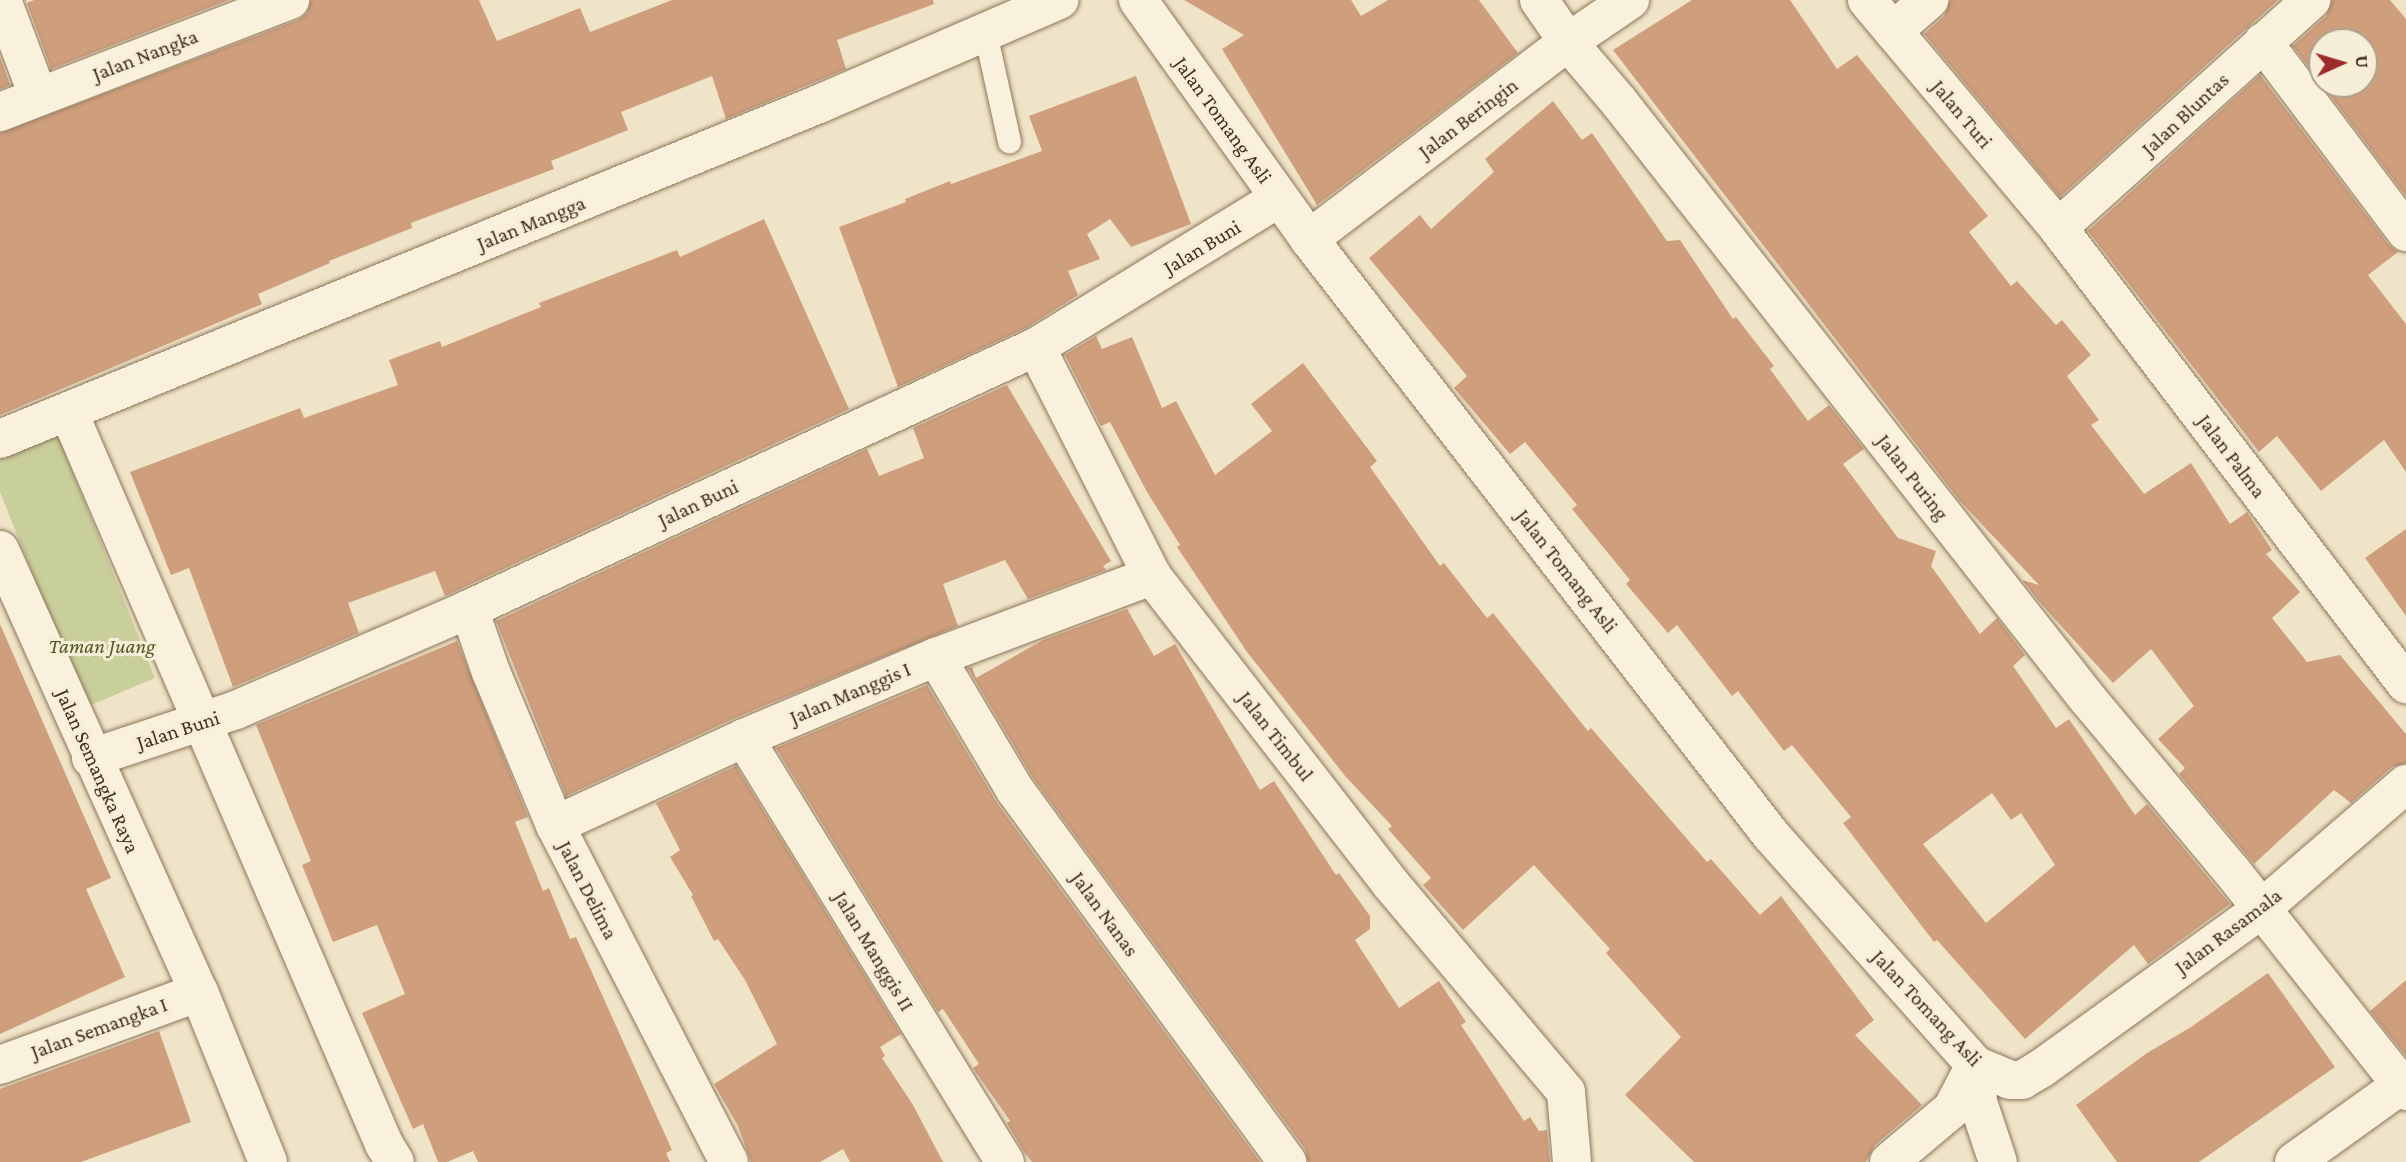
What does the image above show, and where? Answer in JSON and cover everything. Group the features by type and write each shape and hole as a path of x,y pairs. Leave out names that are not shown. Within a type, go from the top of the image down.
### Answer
{"street":[{"path":"2,0 38,96"},
{"name":"Jalan Nangka","path":"0,112 290,0"},
{"name":"Jalan Mangga","path":"0,439 820,104 1059,0"},
{"name":"Jalan Tomang Asli","path":"1138,0 1309,239 1771,835 1978,1066 2010,1080 2022,1080 2042,1068"},
{"name":"Jalan Puring","path":"1539,0 1568,42 1619,102 2087,698 2231,870 2260,910 2404,1088"},
{"name":"Jalan Beringin","path":"1309,239 1568,42 1630,0"},
{"name":"Jalan Turi","path":"1867,0 2058,228"},
{"path":"1893,31 1929,0"},
{"name":"Jalan Bluntas","path":"2058,228 2311,0"},
{"path":"2263,42 2406,232"},
{"name":"Jalan Buni","path":"91,758 203,722 469,609 1036,347 1279,198"},
{"name":"Jalan Palma","path":"2058,228 2406,684"},
{"name":"Jalan Timbul","path":"1036,347 1152,576 1390,883 1566,1092 1572,1162"},
{"path":"69,413 384,1144 395,1162"},
{"name":"Jalan Semangka Raya","path":"0,550 198,992 268,1162"},
{"name":"Jalan Manggis I","path":"555,825 744,738 936,657 1152,576"},
{"name":"Jalan Delima","path":"469,609 491,672 555,825 729,1162"},
{"name":"Jalan Nanas","path":"936,657 1015,790 1287,1162"},
{"name":"Jalan Manggis II","path":"744,738 1005,1162"},
{"name":"Jalan Rasamala","path":"2042,1068 2260,910 2406,783"},
{"name":"Jalan Semangka I","path":"0,1065 198,992"},
{"path":"1889,1162 1952,1109 1978,1066"},
{"path":"1978,1066 1977,1099 1998,1162"},
{"path":"2294,1162 2404,1088"}],"lane":[{"path":"985,32 1009,141"}],"green space":[{"name":"Taman Juang","path":"58,435 155,678 86,707 0,492 0,458"}],"building":[{"path":"34,0 229,0 51,69 27,3"},
{"path":"311,0 479,0 497,41 580,8 590,32 672,0 933,0 934,4 837,40 846,69 726,119 712,76 621,112 628,130 551,161 554,169 411,223 412,228 329,261 330,263 258,294 262,304 0,415 0,133 298,20 307,13"},
{"path":"1184,0 1351,0 1361,16 1388,0 1479,0 1518,53 1317,205 1222,49 1244,35"},
{"path":"1692,0 1790,0 1837,69 1857,55 1988,216 1969,232 2011,286 2017,281 2056,325 2062,320 2091,355 2067,376 2099,420 2091,425 2144,494 2191,463 2230,524 2247,512 2272,550 2266,554 2300,592 2272,618 2307,662 2340,655 2406,734 2406,763 2392,767 2351,803 2334,790 2254,864 2179,774 2185,768 2158,739 2194,706 2151,649 2113,683 2043,606 2022,580 2039,585 1960,501 1613,50"},
{"path":"1950,0 2278,0 2060,197 1924,34 1944,16"},
{"path":"2332,0 2390,0 2406,19 2406,196 2332,98 2378,98 2378,28 2313,28 2326,16"},
{"path":"2308,32 2308,66 2293,46"},
{"path":"0,57 10,85 0,89"},
{"path":"2260,75 2389,245 2398,252 2368,275 2406,324 2406,472 2384,440 2321,491 2277,436 2259,452 2088,231"},
{"path":"1136,76 1191,224 1131,247 1110,219 1087,234 1100,259 1068,271 1078,295 1026,328 898,387 839,227 906,202 905,199 950,181 951,184 1042,151 1029,116"},
{"path":"1553,101 1582,140 1592,133 1667,241 1680,240 1733,319 1736,317 1774,366 1770,369 1808,421 1829,405 1864,449 1843,464 1898,538 1936,551 1931,566 1980,634 1997,618 2025,655 2013,666 2056,728 2069,719 2135,815 2147,804 2230,904 2148,964 2134,945 2025,1039 1937,940 1934,942 1843,823 1851,817 1792,745 1784,751 1738,691 1732,696 1677,625 1668,633 1626,584 1630,580 1572,509 1577,505 1525,442 1510,454 1454,388 1467,376 1369,258 1420,215 1431,229 1494,172 1485,159","holes":["1992,793 2011,820 2021,813 2055,865 1986,923 1923,844"]},
{"path":"764,219 849,409 445,596 435,571 348,603 359,633 233,687 189,568 171,575 130,472 300,408 304,418 398,385 389,360 440,341 442,347 541,307 539,303 677,250 680,257"},
{"path":"1096,336 1102,349 1132,337 1162,408 1176,401 1215,475 1272,431 1251,404 1303,363 1377,461 1370,467 1440,566 1444,563 1487,618 1493,613 1588,731 1591,728 1707,862 1711,859 1760,915 1781,896 1874,1020 1855,1035 1922,1105 1875,1145 1866,1162 1694,1162 1625,1095 1681,1037 1606,953 1610,949 1534,865 1463,930 1423,885 1431,878 1388,829 1392,826 1346,777 1247,652 1177,547 1180,545 1147,492 1110,422 1101,426 1065,355"},
{"path":"1007,385 1111,561 1103,566 1106,570 1028,599 1005,560 943,584 958,626 735,718 566,796 496,621 867,449 879,476 924,458 913,428"},
{"path":"2406,529 2406,616 2365,558"},
{"path":"1127,609 1154,656 1175,644 1260,790 1274,781 1336,875 1339,873 1370,916 1370,929 1355,940 1399,1008 1439,981 1466,1022 1461,1025 1524,1121 1530,1117 1539,1131 1547,1130 1550,1162 1308,1162 1305,1149 1033,778 968,668 972,667 976,678 1043,640"},
{"path":"0,624 111,878 86,889 125,977 0,1034"},
{"path":"457,641 528,817 515,822 543,891 549,888 570,939 576,937 672,1150 666,1153 670,1162 478,1162 473,1151 447,1162 438,1162 423,1124 413,1129 362,1013 405,994 377,925 333,942 302,865 311,861 256,725"},
{"path":"927,685 997,803 1260,1162 1032,1162 1024,1152 1007,1123 1010,1121 973,1068 979,1064 943,1009 938,1012 776,748"},
{"path":"736,766 901,1034 880,1047 885,1056 882,1058 913,1105 943,1162 850,1162 843,1149 820,1162 751,1162 738,1126 714,1084 777,1044 745,980 718,939 714,941 691,896 693,895 670,857 680,850 656,803"},
{"path":"2268,973 2335,1067 2199,1162 2117,1162 2076,1105 2147,1053 2191,1027"},
{"path":"2406,980 2406,1056 2370,1011"},
{"path":"159,1031 191,1122 81,1162 0,1162 0,1089"}]}
